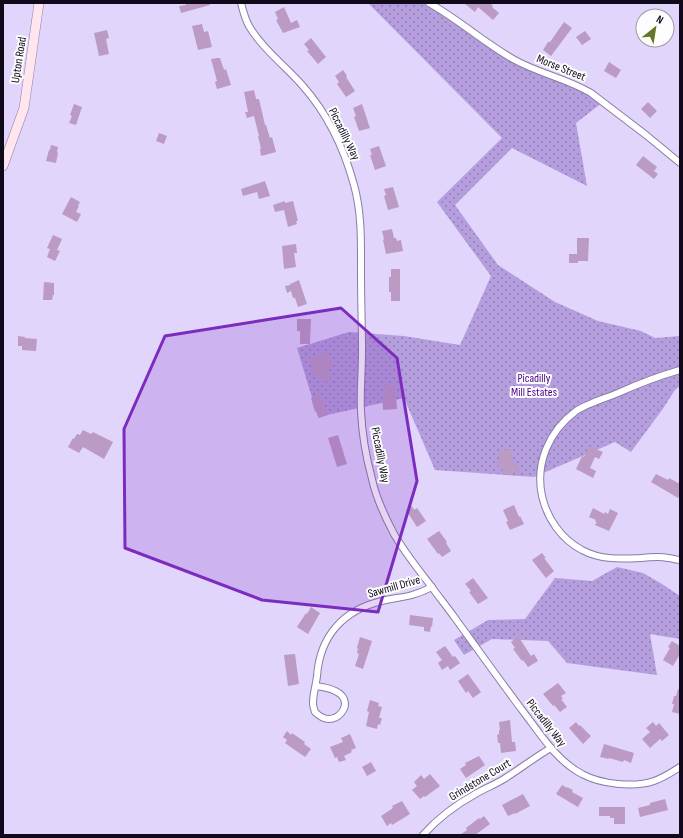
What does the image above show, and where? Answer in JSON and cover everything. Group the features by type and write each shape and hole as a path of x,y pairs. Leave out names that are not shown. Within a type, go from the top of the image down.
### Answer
{"main road":[{"name":"Upton Road","path":"3,166 24,108 39,3"}],"street":[{"name":"Piccadilly Way","path":"241,3 250,28 302,85 321,110 334,132 354,185 359,209 361,238 361,413 363,436 372,482 380,506 394,534 408,556 508,691 551,748 565,762 581,774 595,780 609,783 632,784 652,782 672,773 680,767"},
{"name":"Morse Street","path":"429,3 454,18 512,58 527,66 581,87 591,93 680,163"},
{"path":"680,370 643,382 577,410 555,433 544,451 540,467 539,485 544,504 551,521 559,532 582,550 610,559 667,558 680,560"},
{"name":"Sawmill Drive","path":"316,686 334,690 344,699 345,706 337,717 329,719 321,718 315,712 313,703 319,658 331,633 339,623 364,607 381,601 412,596 432,587"},
{"name":"Grindstone Court","path":"424,835 438,819 462,801 501,781 551,748"}],"highlighted area":[{"path":"341,308 397,358 417,481 378,612 262,600 125,548 124,429 165,336"}],"green space":[{"name":"Picadilly Mill Estates","path":"368,3 428,3 512,58 558,78 603,102 576,123 587,186 512,148 455,205 498,265 555,302 598,321 641,331 655,338 680,336 680,386 675,390 631,452 615,442 534,477 435,470 404,398 318,417 297,348 349,332 404,336 460,345 491,276 437,202 502,138"},
{"path":"617,567 643,573 680,596 680,639 650,634 657,675 567,663 548,641 492,639 464,655 454,640 488,620 525,619 555,578 592,581"}],"building":[{"path":"185,3 210,3 210,5 181,13 179,6 186,5"},
{"path":"464,3 490,3 499,13 493,20 478,7 475,12"},
{"path":"284,7 291,23 297,20 300,27 283,33 276,20 278,19 275,12"},
{"path":"564,22 572,28 551,56 543,50"},
{"path":"202,24 204,32 208,31 212,47 198,50 192,26"},
{"path":"107,30 109,38 106,39 109,54 99,56 94,33"},
{"path":"585,31 591,39 582,45 576,37"},
{"path":"311,38 326,57 318,64 307,51 309,50 304,44"},
{"path":"220,58 224,70 226,69 231,85 217,89 215,82 217,81 211,59"},
{"path":"609,62 621,70 616,78 604,71"},
{"path":"343,70 355,91 346,97 337,84 339,82 335,76"},
{"path":"254,90 256,99 259,99 265,125 270,138 272,137 276,152 261,156 259,136 254,116 247,118 245,112 248,112 244,92"},
{"path":"648,102 657,111 650,118 641,109"},
{"path":"74,104 82,107 76,125 69,123"},
{"path":"362,104 370,128 359,131 354,117 356,116 353,108"},
{"path":"159,133 167,136 164,144 156,141"},
{"path":"51,145 58,147 56,163 46,161"},
{"path":"379,146 386,166 375,170 370,155 372,155 370,149"},
{"path":"643,156 657,167 654,171 658,174 654,179 636,165"},
{"path":"265,181 270,196 259,199 257,192 243,196 241,189"},
{"path":"393,187 399,207 388,210 384,196 386,195 384,189"},
{"path":"71,197 80,202 76,212 81,214 77,222 62,214"},
{"path":"285,201 285,203 293,201 298,221 296,221 297,224 288,227 284,210 275,212 273,205"},
{"path":"392,229 394,238 396,238 397,241 401,240 403,251 386,254 382,231"},
{"path":"53,235 62,239 57,250 60,251 55,261 47,257 50,249 47,248"},
{"path":"577,238 589,238 588,261 569,263 569,254 577,254"},
{"path":"296,244 297,253 294,253 296,267 284,269 282,246"},
{"path":"391,269 400,269 400,301 391,301 391,292 389,292 389,277 391,277"},
{"path":"299,280 307,304 298,307 291,291 287,293 285,286"},
{"path":"44,282 54,283 54,295 52,300 43,300"},
{"path":"297,319 311,319 310,344 300,344 300,331 297,331"},
{"path":"18,336 37,339 36,351 22,350 22,346 18,346"},
{"path":"328,352 332,367 328,368 331,380 322,383 320,375 314,377 309,358"},
{"path":"395,385 397,409 383,410 382,395 385,394 384,386"},
{"path":"321,395 328,415 319,418 316,411 315,412 311,398"},
{"path":"83,430 91,434 93,432 113,442 104,459 83,447 79,453 68,447 73,438 74,439 77,434 80,435"},
{"path":"338,435 347,464 337,467 328,438"},
{"path":"589,446 603,452 599,459 595,457 590,468 596,471 593,478 576,469"},
{"path":"511,449 513,463 517,462 519,472 503,475 502,467 498,468 497,461 500,461 498,451"},
{"path":"656,474 668,480 669,478 680,484 680,494 678,498 651,482"},
{"path":"514,505 524,524 510,530 503,510"},
{"path":"412,506 414,510 417,508 426,521 417,527 406,510"},
{"path":"593,508 604,514 605,512 608,514 610,509 618,513 609,531 595,525 597,522 595,522 596,520 589,517"},
{"path":"439,531 447,542 446,543 451,551 442,557 427,539"},
{"path":"542,553 554,571 546,578 532,560"},
{"path":"473,578 488,598 478,604 469,592 471,591 465,584"},
{"path":"311,607 320,613 308,634 297,627"},
{"path":"410,615 433,618 430,632 424,631 424,627 409,625"},
{"path":"518,636 531,656 534,654 538,661 528,667 513,649 515,648 511,642"},
{"path":"360,637 372,641 363,669 355,666 359,654 357,653 357,648"},
{"path":"672,641 680,646 680,654 673,666 663,660"},
{"path":"445,646 453,657 455,656 460,663 450,670 448,666 442,670 438,663 442,660 436,652"},
{"path":"295,654 299,684 288,686 284,655"},
{"path":"468,674 481,692 473,698 468,691 466,693 458,681"},
{"path":"558,683 566,693 561,696 563,699 561,699 567,707 560,712 543,694"},
{"path":"678,689 680,689 680,714 672,712 674,696 676,696"},
{"path":"370,700 379,703 378,706 382,707 379,718 382,718 377,729 366,726 369,712 367,711"},
{"path":"510,720 512,742 515,742 516,751 501,753 497,735 499,734 500,730 499,722"},
{"path":"576,722 591,736 583,744 569,728"},
{"path":"653,722 656,726 659,723 669,735 662,741 660,739 650,748 642,739 650,732 646,728"},
{"path":"287,731 291,735 292,733 305,742 304,744 311,749 305,757 285,743 287,740 283,737"},
{"path":"350,734 356,748 344,756 346,760 339,762 337,757 335,758 330,747 343,742 341,738"},
{"path":"604,744 634,753 631,763 624,760 623,762 600,757"},
{"path":"479,756 485,765 466,778 460,769 466,765 465,763"},
{"path":"371,762 376,771 367,776 362,767"},
{"path":"430,774 440,786 420,799 412,790 417,786 414,782 421,775 424,779"},
{"path":"562,785 573,790 572,792 583,798 578,807 556,794"},
{"path":"523,794 530,806 508,816 502,805"},
{"path":"665,799 668,810 640,817 638,808"},
{"path":"402,801 410,814 392,825 391,823 387,826 381,816 393,808 392,806"},
{"path":"599,807 625,807 625,824 614,824 614,818 610,818 610,816 599,816"},
{"path":"484,816 490,824 475,835 460,835 467,830 466,828"}]}
